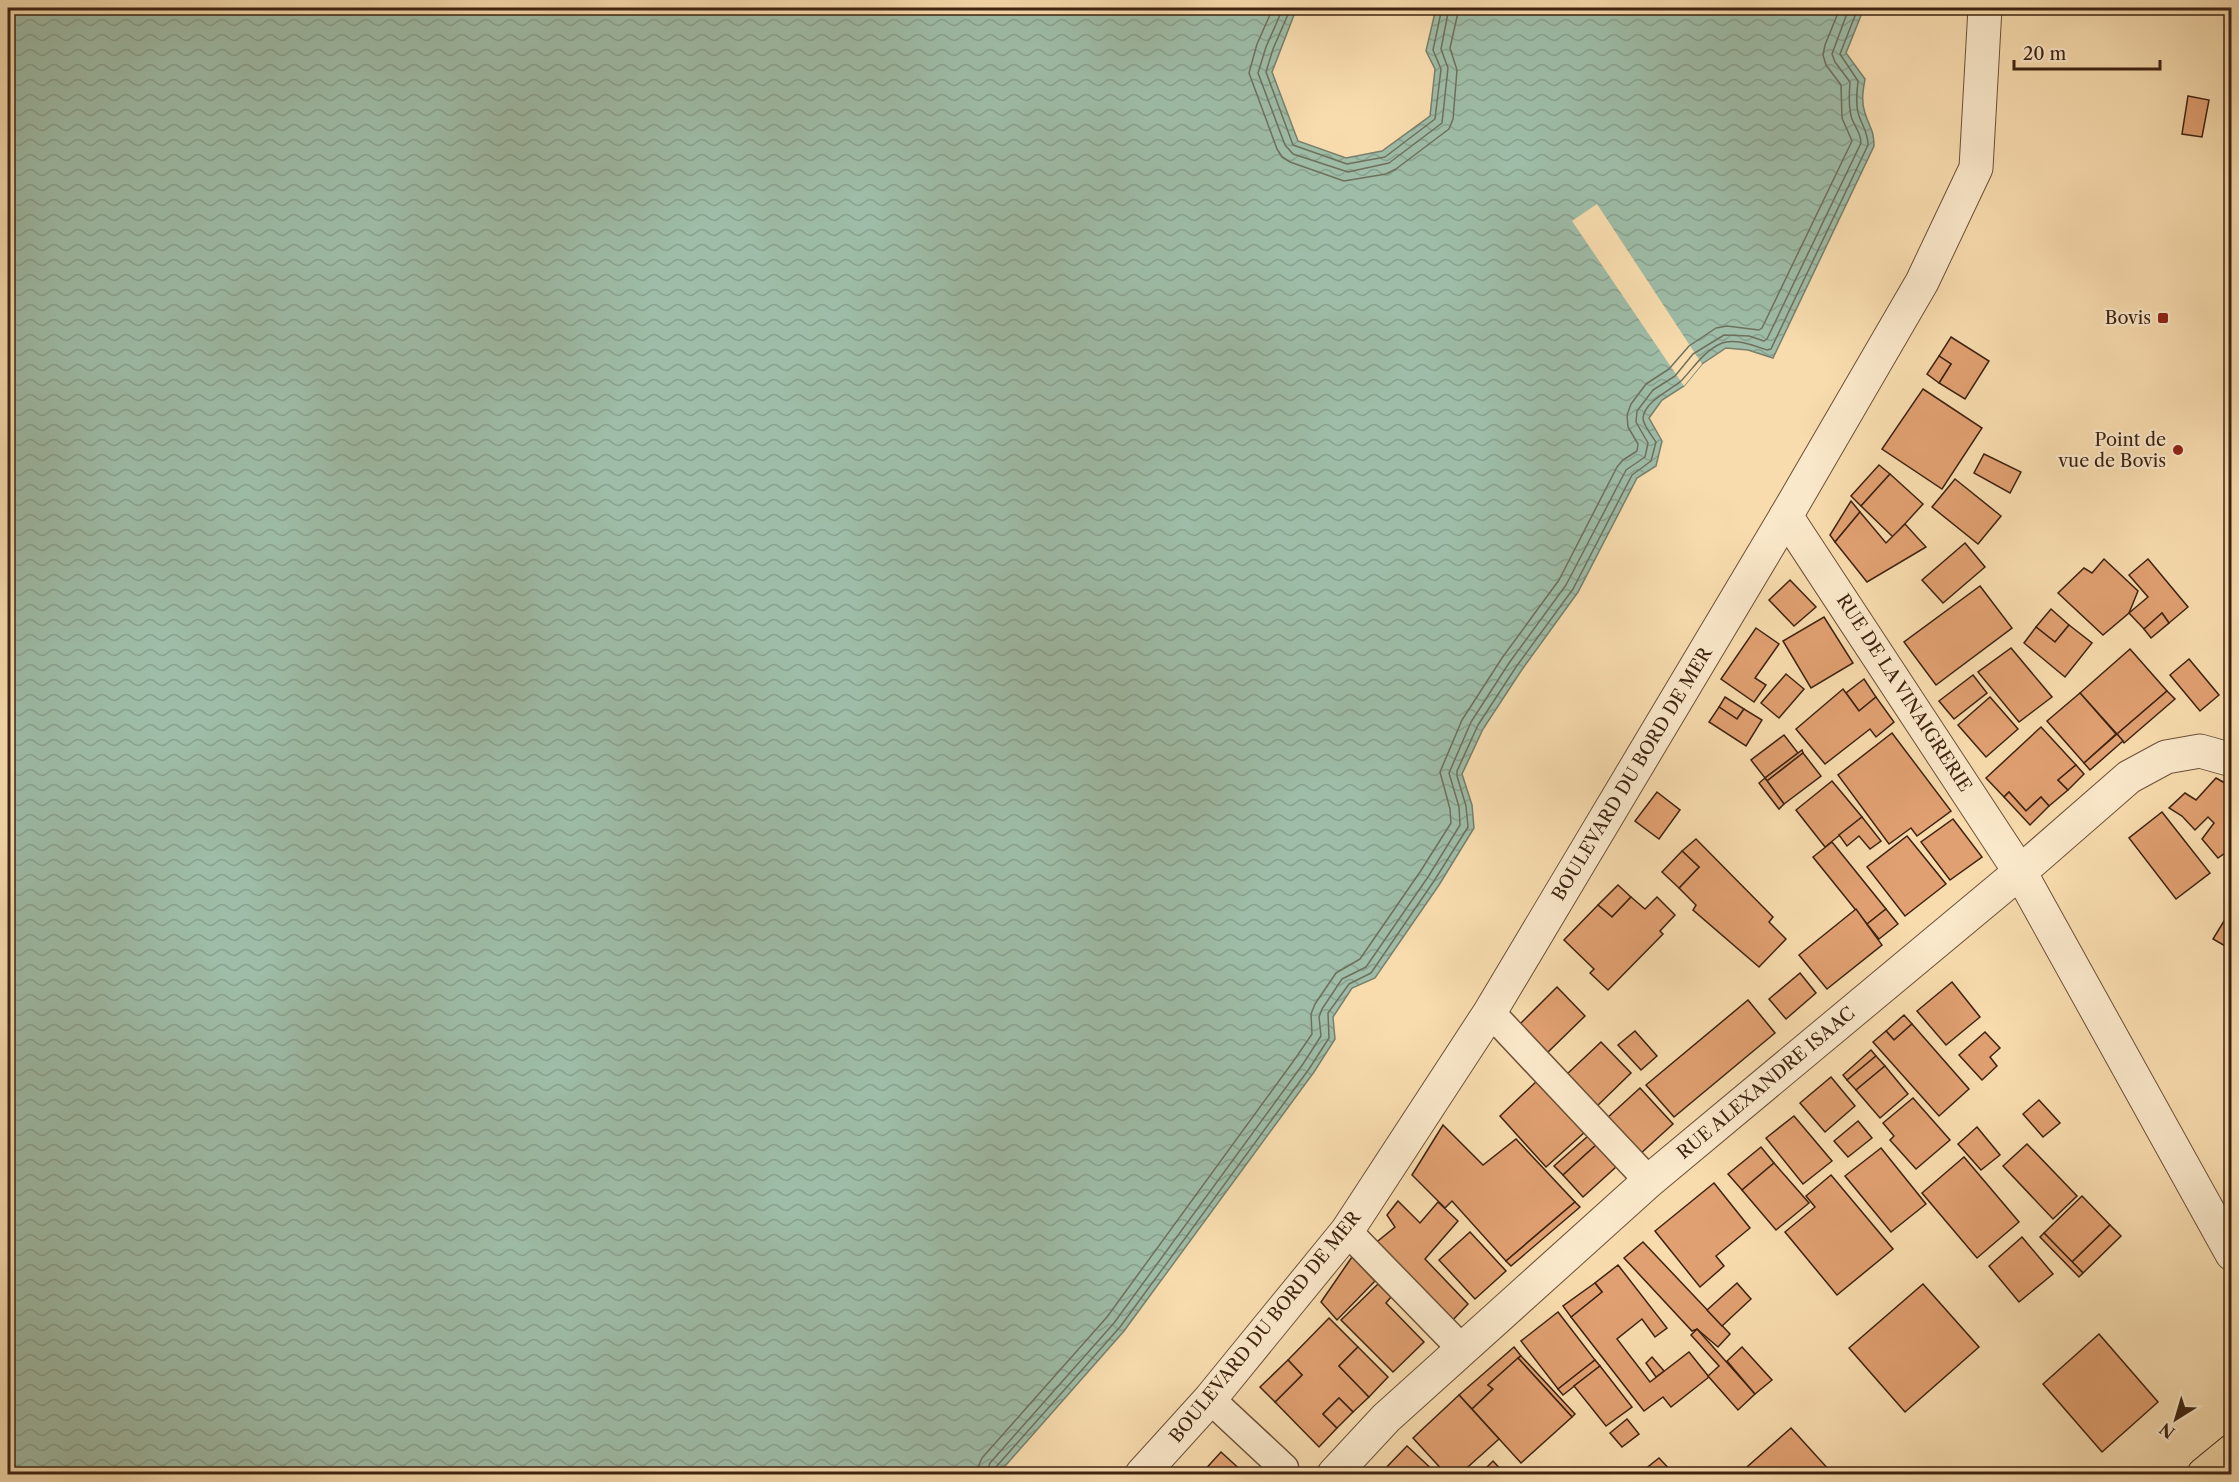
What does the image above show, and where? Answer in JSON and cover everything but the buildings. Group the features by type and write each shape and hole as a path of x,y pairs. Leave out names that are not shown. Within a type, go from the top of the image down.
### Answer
{"main road":[{"path":"2204,1474 2232,1451"}],"street":[{"name":"BOULEVARD DU BORD DE MER","path":"1142,1474 1210,1399 1347,1231 1490,1012 1786,516 1922,282 1976,168 1985,8"},
{"name":"RUE DE LA VINAIGRERIE","path":"1786,516 2020,872 2232,1254"},
{"name":"RUE ALEXANDRE ISAAC","path":"1334,1474 1386,1418 1649,1181 2020,872 2128,777 2166,757 2200,751 2232,760"}],"lane":[{"path":"1490,1012 1649,1181"},
{"path":"1347,1231 1462,1349"},
{"path":"1210,1399 1284,1468"}],"water":[{"path":"8,8 1303,8 1294,15 1272,72 1298,141 1346,158 1382,151 1430,116 1435,69 1426,51 1436,8 1864,8 1846,53 1865,79 1863,105 1874,146 1773,358 1748,350 1726,348 1702,364 1684,386 1662,400 1649,418 1662,441 1656,466 1637,478 1578,592 1521,671 1483,729 1462,774 1472,805 1474,828 1439,885 1375,978 1352,988 1333,1017 1335,1039 1314,1072 1124,1331 998,1474 8,1474"}],"pier":[{"path":"1597,204 1702,364 1684,386 1572,221"}],"place":[{"name":"Bovis","path":"2163,318"},
{"name":"Point de vue de Bovis","path":"2178,450"}]}
